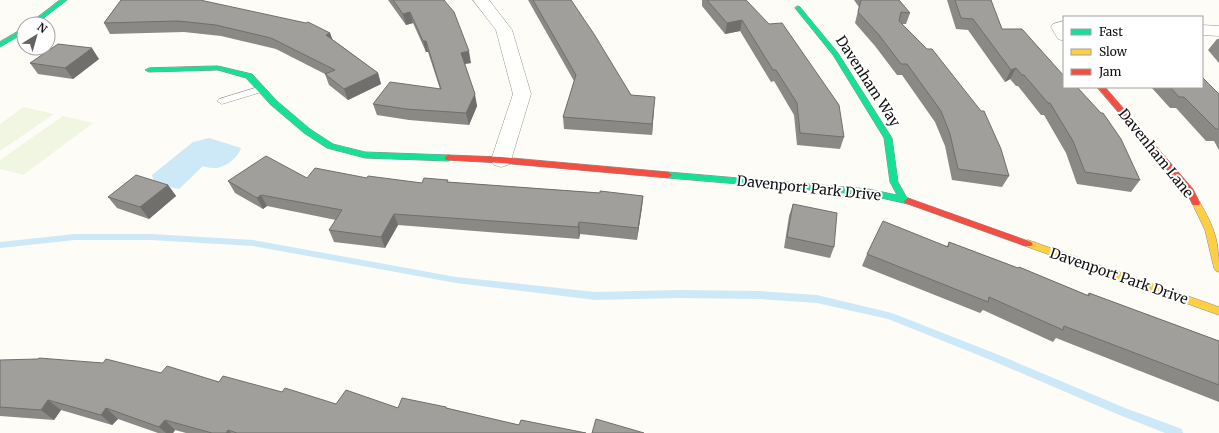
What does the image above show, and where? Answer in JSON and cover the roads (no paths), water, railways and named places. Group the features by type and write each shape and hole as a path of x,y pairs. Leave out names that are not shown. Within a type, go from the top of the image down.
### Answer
{"street":[{"path":"43,16 64,0"},
{"path":"481,0 504,30 522,94 501,160"},
{"name":"Davenham Way","path":"798,8 836,54 888,138 894,182 904,200"},
{"path":"1063,26 1059,27 1063,34"},
{"path":"1203,30 1219,31"},
{"path":"0,45 16,35"},
{"name":"Davenport Park Drive","path":"149,70 218,68 249,76 274,103 307,131 330,146 365,155 501,160 868,192 904,200 1219,311"},
{"name":"Davenham Lane","path":"1102,88 1190,191 1210,230 1219,268"}],"lane":[{"path":"222,101 262,89"}],"water":[{"path":"209,138 241,148 234,159 222,167 211,168 203,166 179,189 154,183 152,175 193,142"}],"waterway":[{"path":"0,245 75,237 151,237 253,243 456,280 595,296 679,294 759,295 817,299 889,316 996,358 1121,411 1178,433"}]}
